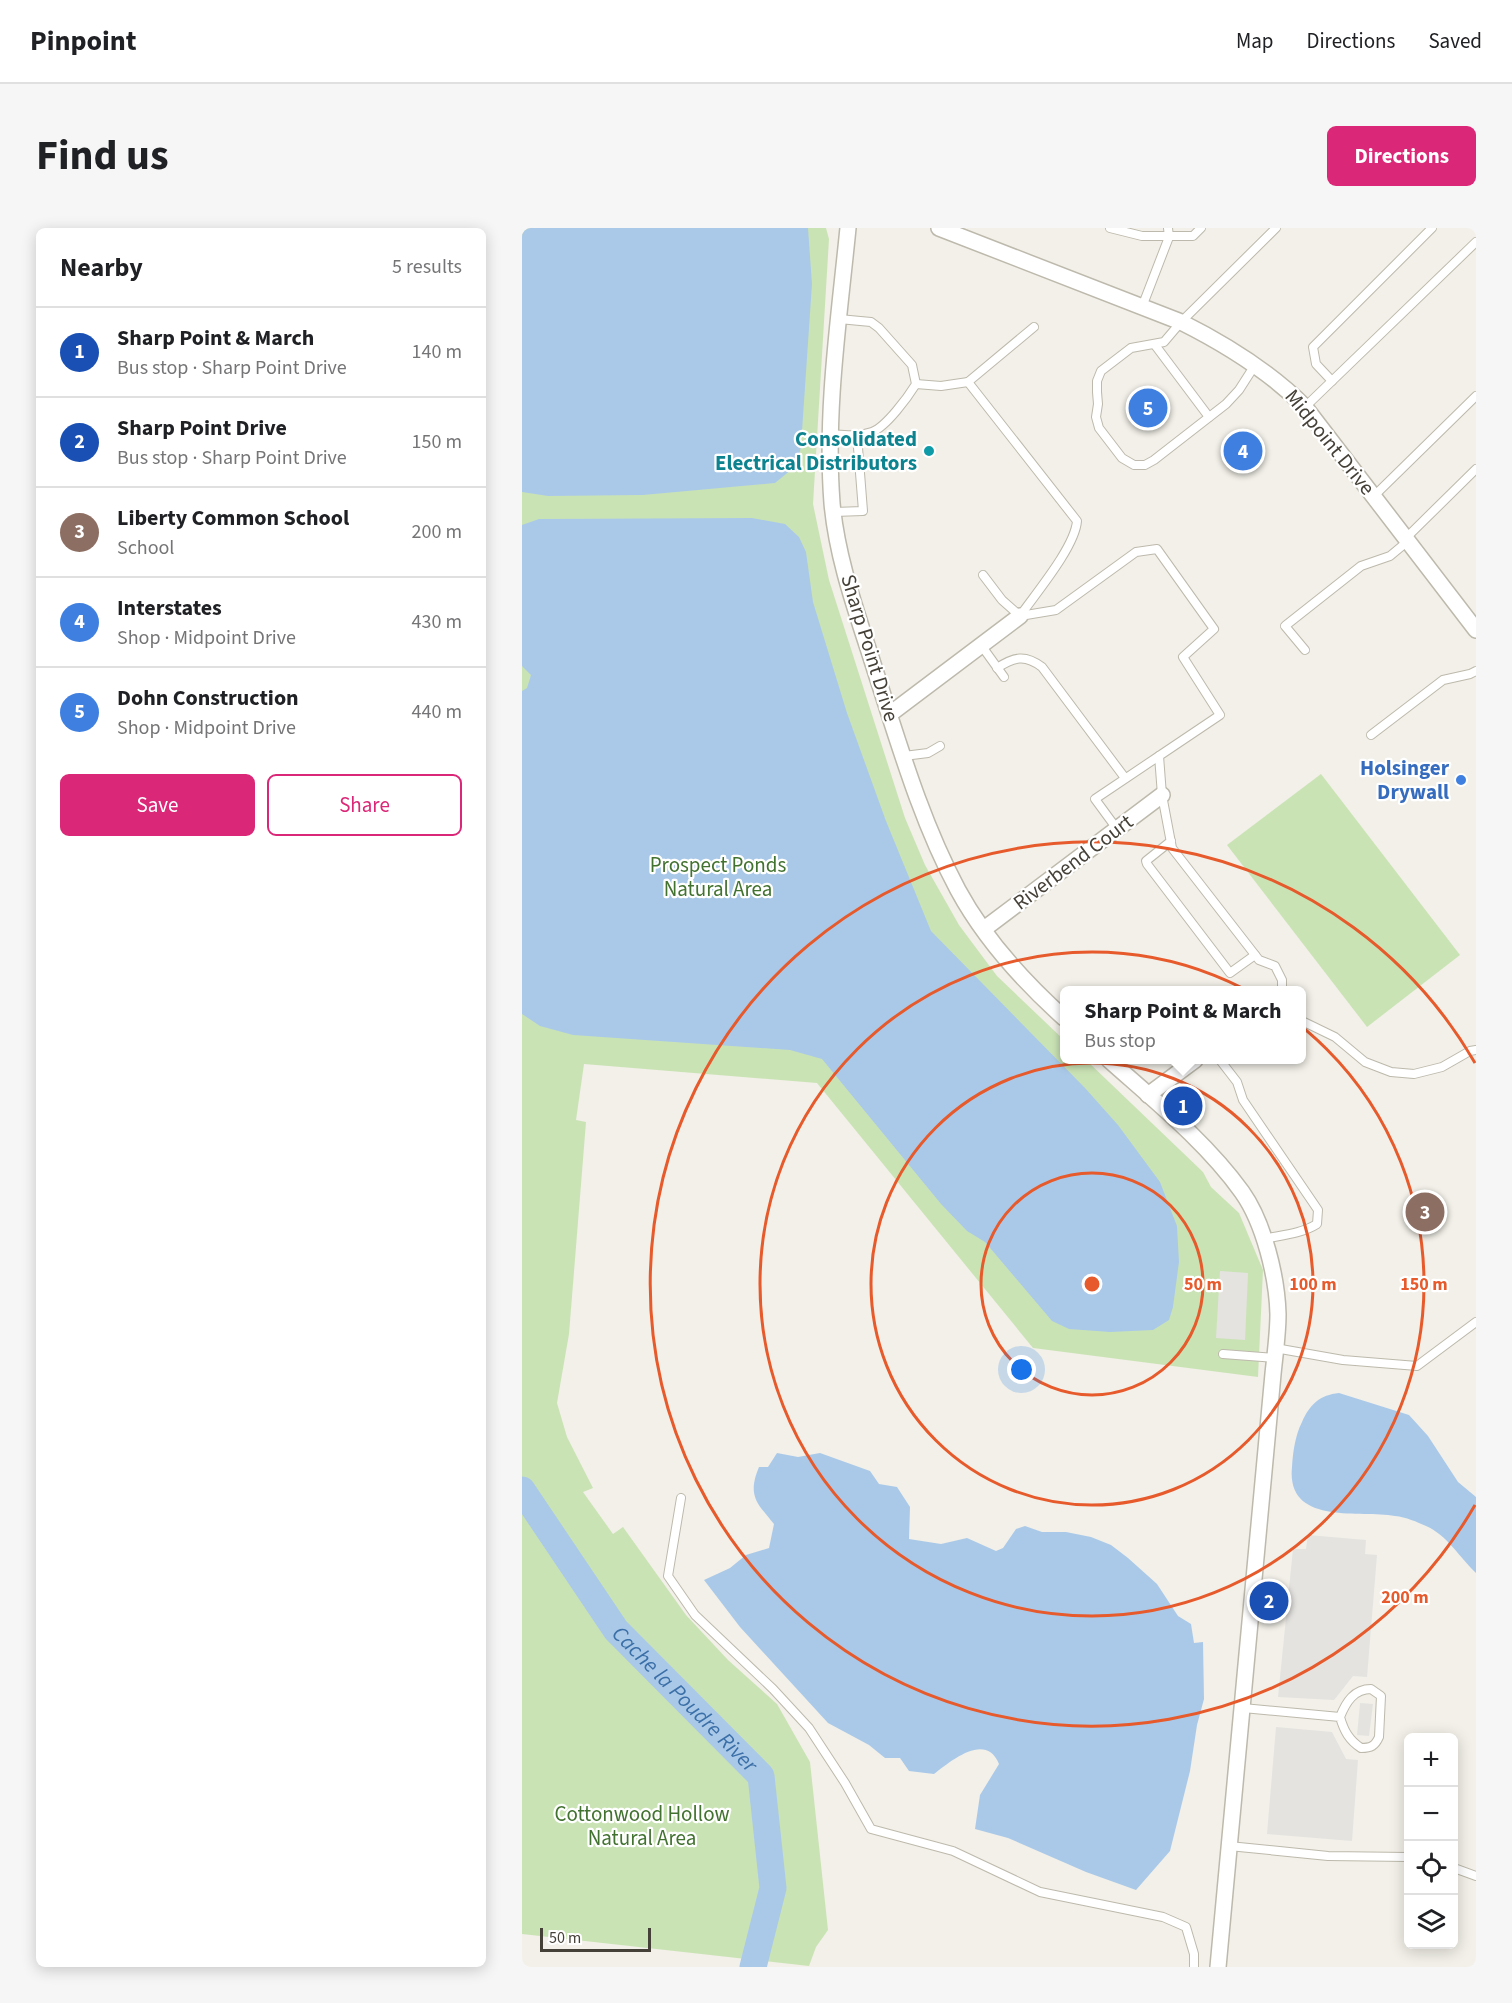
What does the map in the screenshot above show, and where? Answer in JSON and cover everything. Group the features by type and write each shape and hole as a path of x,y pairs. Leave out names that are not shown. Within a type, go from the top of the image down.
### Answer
{"street":[{"name":"Sharp Point Drive","path":"848,228 830,434 834,512 847,582 927,825 958,891 999,951 1043,999 1060,1014"},
{"name":"Midpoint Drive","path":"939,228 1181,322 1219,341 1283,385 1305,407 1476,630"},
{"path":"890,714 1020,616"},
{"name":"Riverbend Court","path":"984,929 1162,795"},
{"path":"1116,1064 1203,1146 1243,1194 1255,1215 1263,1239 1274,1280 1278,1314 1218,1967"},
{"path":"1148,1095 1188,1064"}],"lane":[{"path":"1110,228 1142,236 1168,232 1192,236 1201,228"},
{"path":"1255,365 1239,390 1226,404 1145,465 1134,465 1122,459 1099,428 1096,417 1097,381 1101,371 1131,348 1164,342 1181,322 1276,228"},
{"path":"1332,381 1316,364 1313,347 1432,228"},
{"path":"1142,307 1168,232"},
{"path":"1305,407 1476,242"},
{"path":"830,434 857,435 874,432 904,403 915,384 912,366 879,328 871,322 839,319"},
{"path":"915,384 940,386 968,382 1034,327"},
{"path":"1155,345 1209,417"},
{"path":"968,382 1077,521 1076,532 1069,545 1020,616"},
{"path":"1374,496 1476,396"},
{"path":"834,512 862,511 857,435"},
{"path":"1305,650 1285,626 1361,566 1390,556 1476,469"},
{"path":"1020,616 1056,610 1136,552 1157,549 1214,629 1183,657 1220,715 1095,799 1117,829"},
{"path":"983,575 1002,600 1020,616"},
{"path":"981,645 1004,677"},
{"path":"997,668 1010,659 1021,657 1032,660 1042,667 1125,778"},
{"path":"1371,735 1443,680 1476,671"},
{"path":"904,756 928,753 940,746"},
{"path":"1158,756 1162,795 1172,848 1259,960 1275,966 1282,980 1282,986"},
{"path":"1171,841 1146,861 1147,864 1230,973 1255,955"},
{"path":"1306,1023 1335,1036 1365,1062 1391,1072 1414,1074 1442,1067 1476,1050"},
{"path":"1224,1064 1237,1082 1242,1100 1318,1210 1317,1224 1310,1228 1263,1239"},
{"path":"1223,1354 1275,1354 1417,1366 1476,1322"},
{"path":"681,1498 668,1576 695,1615 773,1689 809,1728 845,1783 871,1829 953,1851 1040,1892 1163,1917 1186,1927 1194,1954 1194,1967"},
{"path":"1360,1690 1375,1690 1381,1696 1379,1737 1372,1747 1361,1748 1356,1745 1345,1733 1340,1717 1345,1705 1360,1690"},
{"path":"1243,1708 1340,1717"},
{"path":"1230,1846 1328,1856 1404,1857"},
{"path":"1458,1869 1476,1876"}],"green space":[{"name":"Prospect Ponds Natural Area","path":"522,228 826,228 829,239 813,504 829,580 905,818 925,865 959,925 997,976 1060,1036 1060,1064 1090,1064 1203,1172 1211,1187 1239,1213 1263,1270 1258,1377 1033,1348 817,1083 584,1064 576,1120 586,1122 569,1334 557,1403 567,1437 593,1488 583,1492 613,1534 623,1527 686,1615 728,1660 777,1704 810,1762 828,1930 816,1947 809,1966 522,1934"},
{"path":"1321,774 1460,955 1367,1027 1227,845"}],"shaded area":[{"path":"1220,1271 1248,1273 1245,1340 1216,1338"},
{"path":"1308,1535 1366,1540 1365,1554 1377,1555 1367,1677 1353,1676 1334,1700 1278,1697 1293,1549 1306,1549"},
{"path":"1360,1703 1373,1704 1369,1736 1357,1735"},
{"path":"1276,1727 1332,1732 1346,1759 1358,1760 1352,1841 1267,1834"}],"water":[{"path":"522,228 808,228 812,284 801,446 797,465 775,483 643,495 548,496 522,492"},
{"path":"752,518 785,524 799,537 806,552 813,602 847,713 886,821 931,931 1085,1088 1118,1125 1160,1182 1177,1226 1179,1262 1169,1320 1153,1330 1110,1332 1069,1329 1052,1321 985,1242 967,1231 941,1204 822,1059 790,1050 573,1035 540,1026 522,1014 522,691 527,688 531,675 522,666 522,525 539,519"},
{"path":"1339,1393 1409,1415 1428,1436 1458,1482 1476,1497 1476,1573 1440,1535 1419,1523 1395,1516 1328,1511 1312,1507 1300,1499 1293,1486 1292,1467 1300,1427 1308,1410 1316,1402 1326,1396"},
{"path":"777,1453 798,1457 820,1453 870,1471 879,1484 897,1487 910,1507 909,1539 941,1544 967,1538 996,1551 1003,1548 1016,1529 1025,1526 1042,1532 1066,1532 1091,1537 1111,1545 1157,1584 1178,1616 1191,1624 1194,1643 1203,1642 1204,1699 1197,1725 1190,1771 1170,1851 1136,1890 1086,1872 1008,1838 975,1829 980,1795 999,1764 993,1755 986,1750 977,1749 959,1756 934,1774 909,1771 900,1758 885,1758 869,1745 828,1723 740,1627 704,1580 730,1568 746,1555 769,1548 774,1524 759,1504 754,1485 759,1467 768,1467"}],"waterway":[{"name":"Cache la Poudre River","path":"522,1490 616,1630 761,1776 773,1888 753,1967"}],"place":[{"name":"Dohn Construction","path":"1148,408"},
{"name":"Consolidated Electrical Distributors","path":"929,451"},
{"name":"Interstates","path":"1243,451"},
{"name":"Holsinger Drywall","path":"1461,780"},
{"name":"Sharp Point & March","path":"1183,1106"},
{"name":"Liberty Common School","path":"1425,1212"},
{"name":"Sharp Point Drive","path":"1269,1601"}],"park label":[{"name":"Cottonwood Hollow Natural Area","path":"642,1826"}]}
